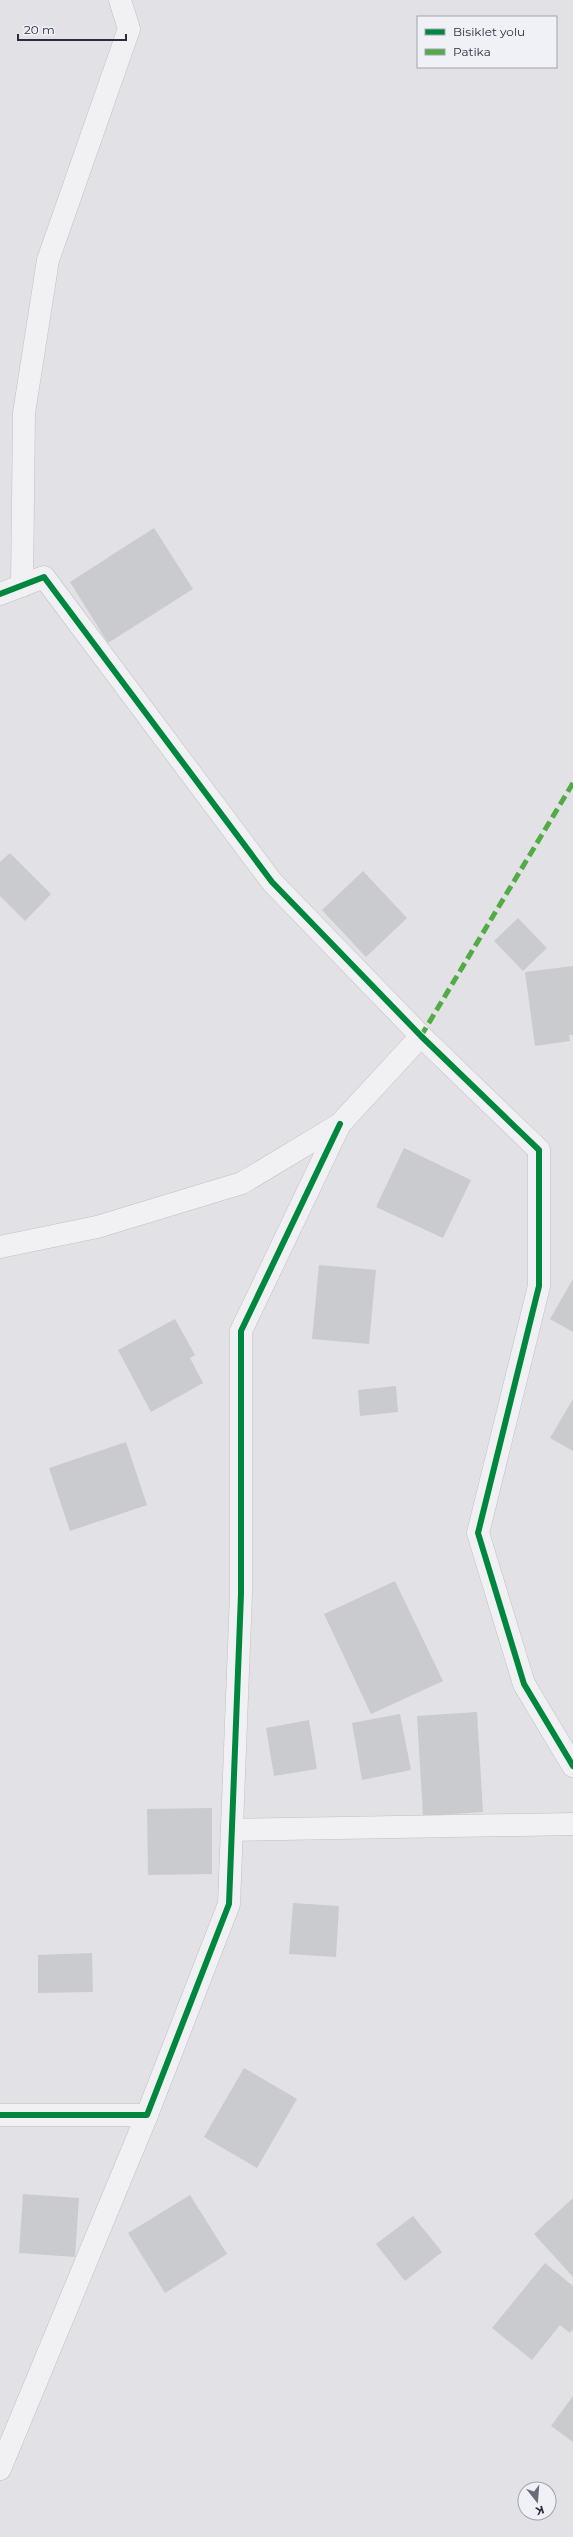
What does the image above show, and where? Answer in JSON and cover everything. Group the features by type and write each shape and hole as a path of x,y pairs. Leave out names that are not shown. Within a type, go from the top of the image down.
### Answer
{"street":[{"path":"22,586 24,413 48,260 129,29 120,0"},
{"path":"0,594 44,577 272,882 421,1036 539,1150 539,1286 478,1533 524,1684 573,1766"},
{"path":"0,1247 98,1227 242,1183 340,1124 421,1036"},
{"path":"0,2469 147,2115 229,1904 241,1594 241,1331 340,1124"},
{"path":"232,1830 573,1824"},
{"path":"0,2115 147,2115"}],"building":[{"path":"154,528 193,589 108,643 70,582"},
{"path":"10,853 51,894 25,921 0,896 0,862"},
{"path":"363,871 407,918 366,957 322,910"},
{"path":"518,918 547,948 523,971 494,941"},
{"path":"573,966 573,1035 569,1035 570,1041 535,1046 525,972"},
{"path":"404,1148 471,1180 443,1238 376,1207"},
{"path":"319,1265 376,1270 369,1344 312,1339"},
{"path":"573,1279 573,1332 550,1319"},
{"path":"175,1319 195,1355 190,1358 203,1383 151,1412 118,1350"},
{"path":"396,1386 398,1412 360,1416 358,1390"},
{"path":"573,1399 573,1451 550,1438"},
{"path":"126,1442 147,1505 70,1531 49,1468"},
{"path":"395,1581 443,1681 371,1714 324,1614"},
{"path":"477,1712 483,1812 423,1816 417,1716"},
{"path":"400,1714 411,1770 362,1780 352,1723"},
{"path":"309,1720 317,1769 274,1776 266,1728"},
{"path":"212,1808 212,1874 148,1875 147,1809"},
{"path":"293,1903 339,1906 336,1957 289,1954"},
{"path":"92,1953 93,1992 38,1993 38,1955"},
{"path":"244,2068 297,2099 257,2168 204,2137"},
{"path":"23,2194 79,2198 75,2257 19,2253"},
{"path":"190,2195 227,2254 165,2293 128,2233"},
{"path":"573,2198 573,2277 534,2234"},
{"path":"413,2216 442,2252 405,2281 376,2244"},
{"path":"545,2263 573,2286 573,2329 570,2333 560,2325 532,2360 492,2328"},
{"path":"573,2396 573,2442 551,2426"}],"marked path":[{"path":"421,1036 573,783"}],"cycle path":[{"path":"0,594 44,577 272,882 421,1036 539,1150 539,1286 478,1533 524,1684 573,1766"},
{"path":"0,2115 147,2115 229,1904 241,1594 241,1331 340,1124"}]}
